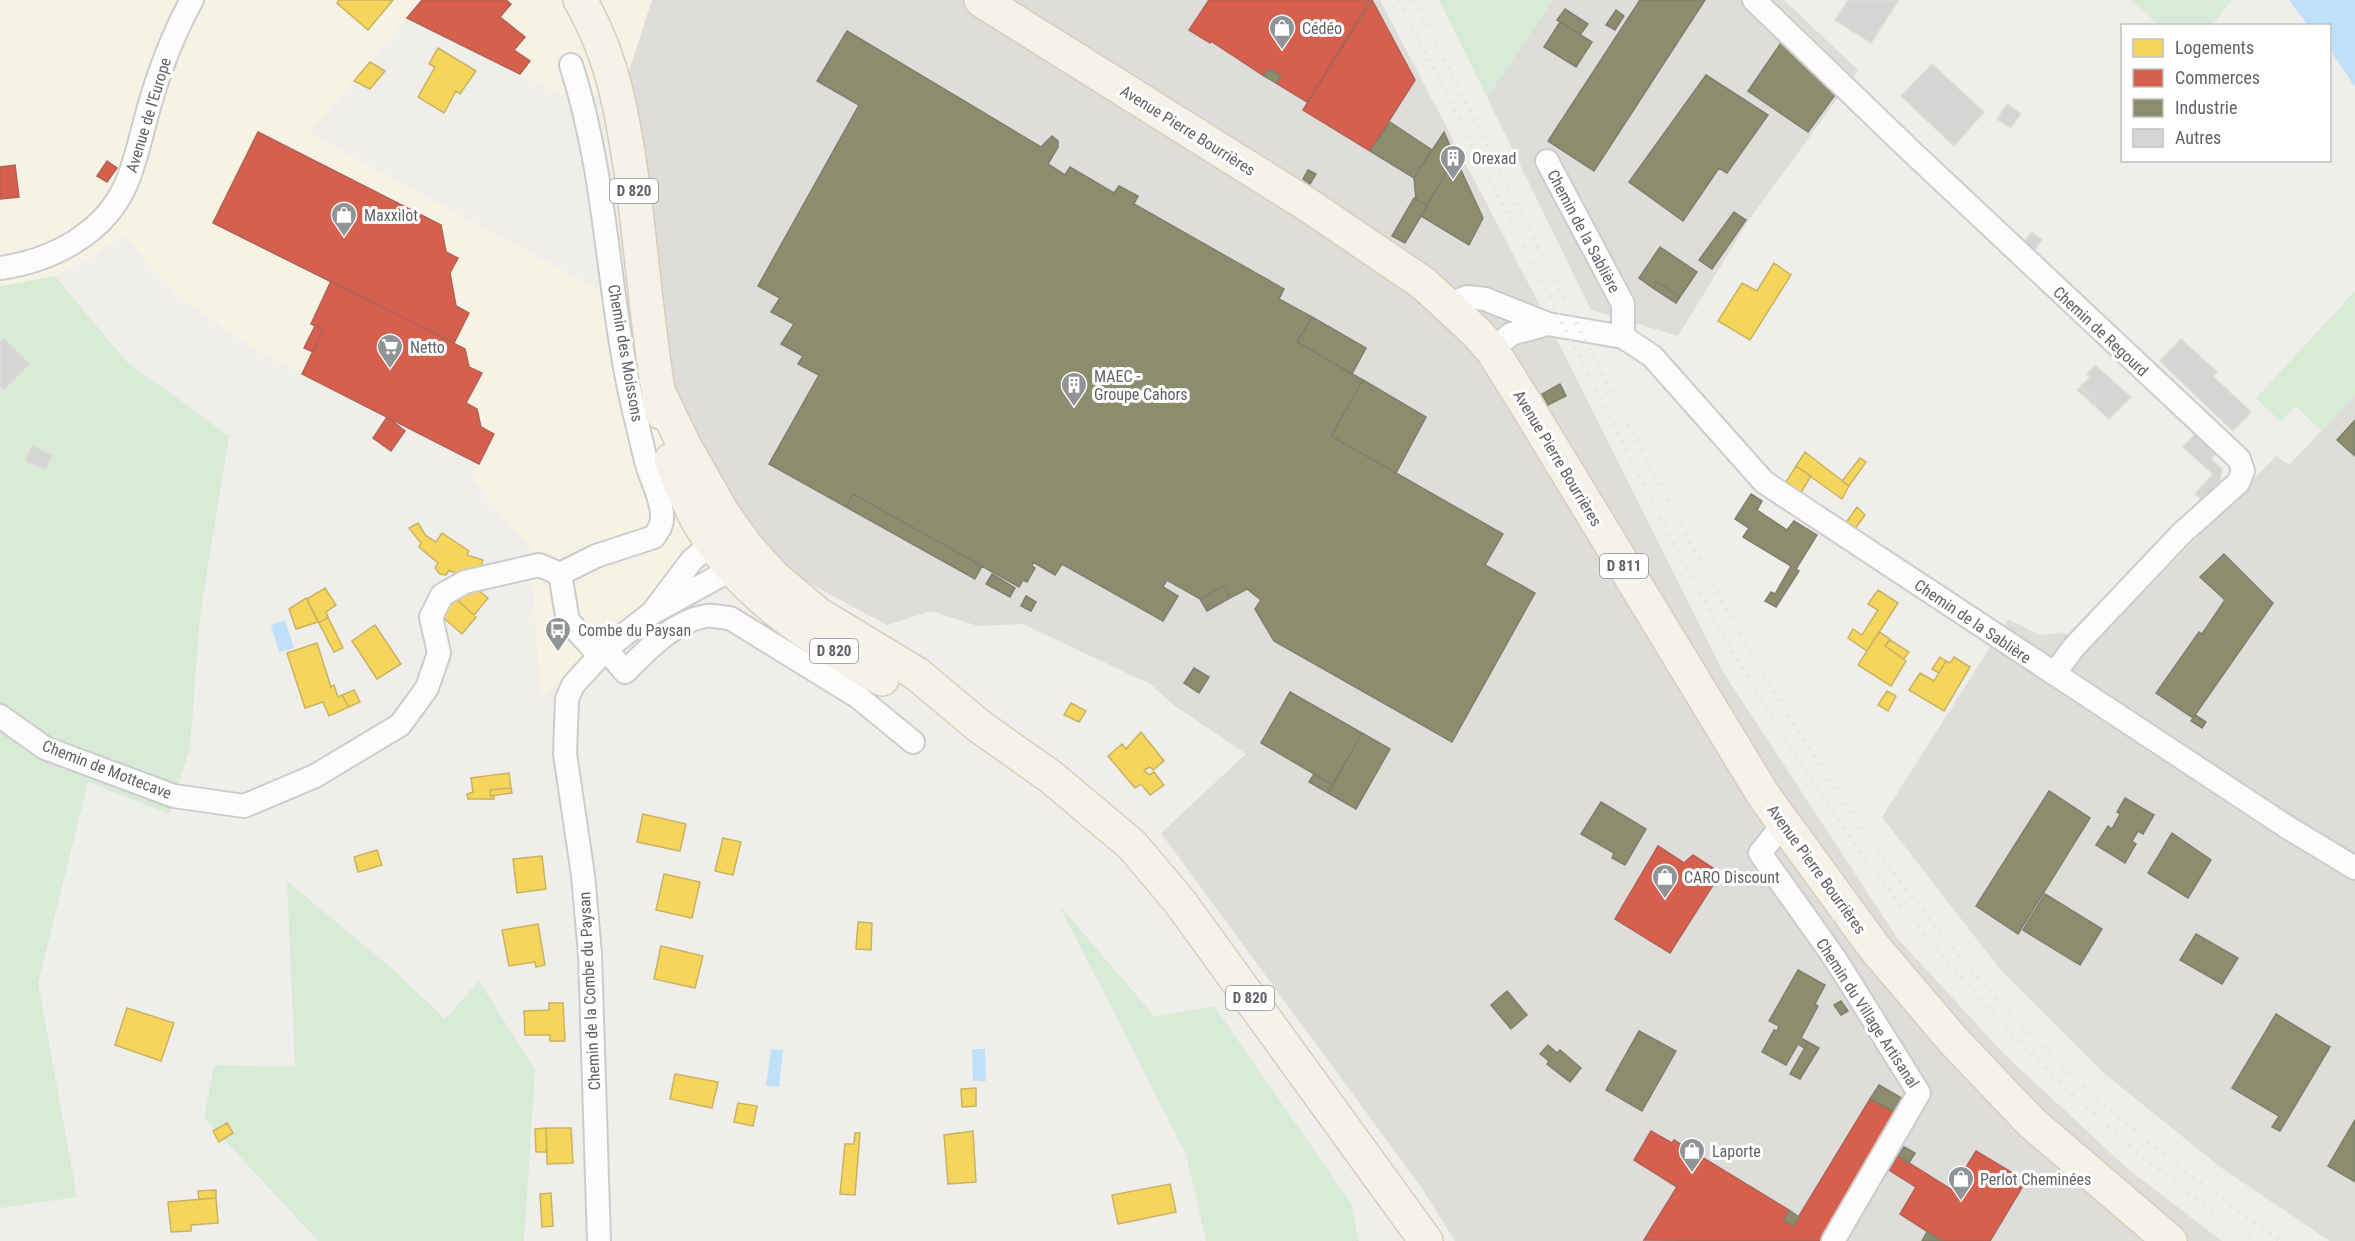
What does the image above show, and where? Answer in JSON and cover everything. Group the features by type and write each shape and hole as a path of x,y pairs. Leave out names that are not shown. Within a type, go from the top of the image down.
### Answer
{"main road":[{"name":"D 820","path":"580,0 594,24 615,80 626,131 658,391 670,456 699,522 713,543 740,558"},
{"name":"Avenue Pierre Bourrières","path":"981,0 1308,205 1423,284 1448,304 1492,350 1764,796 1874,947 1953,1040 2032,1123 2170,1241"},
{"name":"D 820","path":"658,391 705,483 758,596 808,636 917,699 979,726 1051,777 1132,845 1180,902 1426,1241"}],"street":[{"name":"Avenue de l'Europe","path":"0,268 54,253 81,239 105,216 126,184 172,36 192,0"},
{"name":"Chemin de Regourd","path":"1754,0 2239,459 2242,471 2238,483 2182,533 2074,647 2054,674"},
{"name":"Chemin des Moissons","path":"560,574 596,556 654,537 663,519 660,500 647,465 632,401 617,319 608,234 590,132 571,65"},
{"name":"Chemin de la Sablière","path":"1547,161 1623,304 1623,337"},
{"name":"Chemin de la Sablière","path":"1448,304 1468,297 1485,299 1548,324 1623,337 1652,356 1764,482 2054,674 2355,868"},
{"name":"Chemin de la Sablière","path":"1492,350 1511,334 1548,324"},
{"name":"Chemin de la Combe du Paysan","path":"652,613 692,560 713,543"},
{"name":"Chemin de la Combe du Paysan","path":"599,1241 590,954 584,874 565,754 564,717 567,699 573,685 602,652 652,613 740,558"},
{"name":"Chemin de Mottecave","path":"0,716 45,748 174,796 244,806 315,776 400,725 427,688 439,653 431,617 442,595 465,582 539,565 560,574"},
{"path":"560,574 568,621 625,672 650,648 679,626 707,616 730,618 858,697 913,742"},
{"name":"Chemin du Village Artisanal","path":"1784,823 1760,854 1836,960 1919,1093 1833,1241"}],"shaded area":[{"path":"0,0 652,0 623,90 568,99 407,18 309,133 645,315 720,535 541,698 530,548 472,480 479,464 254,349 177,295 123,235 96,255 55,276 0,286"},
{"path":"652,0 1380,0 1537,300 1723,672 1898,939 2005,1055 2129,1170 2222,1241 1455,1241 1421,1187 1161,833 1246,754 1175,706 1150,684 1023,624 978,626 931,611 887,625 720,535 652,388 623,90"},
{"path":"1553,0 1784,0 1858,70 1749,220 1678,336 1591,310 1487,97"},
{"path":"2355,395 2355,1241 2330,1241 2220,1167 2105,1074 1999,968 1882,817 2008,619 2039,635 2065,633 2086,652 2276,456 2289,465"}],"green space":[{"path":"1439,0 1553,0 1487,97"},
{"path":"2130,0 2232,0 2213,24 2159,24"},
{"path":"55,276 126,361 229,436 200,616 190,748 169,814 88,782 38,983 77,1197 0,1208 0,286"},
{"path":"2355,291 2355,395 2322,431 2295,406 2281,422 2256,398"},
{"path":"287,881 396,972 445,1019 479,981 535,1070 524,1241 318,1241 204,1118 214,1065 295,1067"},
{"path":"1059,905 1155,1017 1214,1006 1351,1203 1359,1241 1206,1241 1186,1154"}],"water":[{"path":"2289,0 2355,0 2355,87 2331,51 2331,24 2307,24"},
{"path":"285,620 294,648 279,652 271,625"},
{"path":"771,1049 783,1050 779,1087 766,1086"},
{"path":"972,1049 985,1049 986,1081 973,1081"}],"building: Logements":[{"path":"339,0 393,0 368,30 337,3"},
{"path":"438,48 476,71 460,94 456,91 444,113 418,97 435,67 429,64"},
{"path":"370,62 385,71 370,89 354,81"},
{"path":"1774,263 1791,275 1750,340 1718,321 1742,283 1757,291"},
{"path":"1805,452 1849,486 1842,499 1796,466"},
{"path":"1860,458 1866,462 1849,486 1842,481"},
{"path":"1796,466 1811,476 1799,496 1784,485"},
{"path":"1857,507 1865,515 1852,533 1843,527"},
{"path":"418,523 426,536 436,542 442,533 469,551 467,555 483,560 481,568 456,574 449,570 446,575 440,574 435,568 438,563 419,547 421,543 409,528"},
{"path":"472,585 488,598 474,615 458,601"},
{"path":"325,588 336,605 326,612 328,617 319,623 307,599"},
{"path":"1878,590 1898,603 1867,651 1848,638 1853,629 1862,635 1878,610 1868,604"},
{"path":"453,596 476,617 462,634 438,613"},
{"path":"306,598 318,622 296,629 289,609"},
{"path":"328,617 343,648 334,652 319,623"},
{"path":"375,625 401,664 377,679 352,641"},
{"path":"1879,632 1890,639 1885,646 1906,661 1891,686 1858,665"},
{"path":"1890,640 1909,652 1904,659 1885,646"},
{"path":"317,643 331,687 334,685 338,697 342,695 349,707 329,716 323,702 305,708 287,653"},
{"path":"1940,657 1946,661 1939,673 1932,669"},
{"path":"1954,657 1970,667 1944,711 1909,690 1920,673 1934,681 1946,661 1950,663"},
{"path":"354,690 360,702 349,707 342,695"},
{"path":"1887,691 1896,696 1888,711 1878,705"},
{"path":"1071,703 1086,711 1079,722 1064,715"},
{"path":"1141,732 1164,761 1153,770 1150,767 1144,770 1149,775 1154,772 1164,785 1150,795 1141,784 1135,788 1108,756 1122,744 1126,749"},
{"path":"509,773 511,788 490,790 490,796 494,796 494,799 468,799 467,794 473,792 471,778"},
{"path":"511,788 512,793 490,796 490,790"},
{"path":"643,814 686,824 680,851 637,842"},
{"path":"723,838 741,842 733,875 715,871"},
{"path":"377,850 382,865 358,872 354,857"},
{"path":"542,856 546,889 517,893 513,859"},
{"path":"664,874 700,882 692,918 656,910"},
{"path":"858,922 872,923 871,950 856,949"},
{"path":"538,924 545,965 536,967 535,962 509,966 502,930"},
{"path":"661,946 703,956 695,988 654,979"},
{"path":"549,1003 563,1003 565,1041 550,1041 550,1035 525,1035 524,1011 549,1010"},
{"path":"127,1008 174,1023 161,1061 115,1045"},
{"path":"675,1074 718,1082 712,1108 670,1099"},
{"path":"976,1088 976,1106 962,1107 961,1089"},
{"path":"738,1103 757,1106 753,1126 734,1122"},
{"path":"227,1123 233,1133 219,1142 213,1131"},
{"path":"546,1128 571,1128 573,1163 547,1164"},
{"path":"546,1128 547,1152 536,1152 535,1129"},
{"path":"973,1131 976,1182 948,1184 944,1135"},
{"path":"855,1133 860,1133 855,1195 840,1194 845,1144 854,1144"},
{"path":"1170,1184 1176,1212 1118,1224 1112,1195"},
{"path":"216,1190 216,1198 199,1199 198,1191"},
{"path":"551,1193 553,1226 542,1227 540,1194"},
{"path":"216,1198 218,1223 191,1225 191,1231 171,1232 168,1202"}],"building: Commerces":[{"path":"422,0 506,0 511,4 500,17 525,37 514,50 530,61 520,74 407,18"},
{"name":"Cédéo","path":"1209,0 1370,0 1307,102 1276,83 1281,76 1269,69 1264,76 1211,41 1210,43 1189,30"},
{"path":"1372,0 1415,80 1370,151 1303,110"},
{"name":"Maxxilot","path":"258,132 441,225 446,252 458,258 450,273 456,306 469,313 454,343 213,223"},
{"path":"107,161 117,168 107,182 97,176"},
{"path":"15,165 19,197 0,199 0,167"},
{"name":"Netto","path":"331,281 465,349 469,367 482,373 466,403 477,409 481,427 494,434 479,464 302,374 323,330 311,324"},
{"path":"315,326 323,330 313,352 304,348"},
{"path":"387,417 405,431 391,451 373,438"},
{"name":"CARO Discount","path":"1658,846 1684,863 1693,855 1716,870 1712,880 1715,882 1670,953 1615,919"},
{"name":"Laporte","path":"1870,1099 1897,1113 1820,1241 1644,1240 1677,1187 1634,1160 1651,1131 1672,1143 1674,1140 1789,1210 1784,1220 1793,1226"},
{"name":"Perlot Cheminées","path":"1976,1151 2026,1181 1990,1241 1942,1241 1900,1214 1916,1187 1889,1170 1898,1156 1952,1190"}],"building: Industrie":[{"path":"1640,0 1705,0 1594,171 1548,141"},
{"path":"1565,9 1588,24 1580,35 1557,20"},
{"path":"1616,10 1624,16 1615,30 1606,25"},
{"path":"1560,22 1592,42 1576,67 1544,47"},
{"name":"MAEC - Groupe Cahors","path":"847,31 1041,147 1052,136 1058,141 1058,147 1048,164 1065,175 1070,167 1114,193 1119,186 1138,196 1134,204 1284,289 1279,299 1312,317 1297,342 1363,380 1331,436 1503,534 1485,565 1535,593 1452,742 1274,641 1255,609 1261,600 1247,589 1230,598 1224,586 1200,599 1167,580 1163,587 1178,596 1163,621 1062,564 1055,575 1033,562 1032,566 1035,568 1027,582 1023,580 1019,587 853,494 846,507 769,464 819,375 798,364 803,356 781,344 794,324 771,312 780,298 758,286 859,105 817,81"},
{"path":"1783,40 1837,92 1808,132 1748,91"},
{"path":"1269,69 1281,76 1276,83 1264,76"},
{"path":"1706,75 1768,115 1727,173 1719,168 1683,221 1629,182"},
{"path":"1390,122 1432,150 1414,178 1370,151"},
{"path":"1444,132 1455,157 1427,206 1416,199 1414,178"},
{"name":"Orexad","path":"1455,157 1483,218 1469,245 1421,216"},
{"path":"1308,170 1316,174 1310,184 1303,179"},
{"path":"1414,198 1427,206 1405,243 1392,236"},
{"path":"1734,212 1746,220 1712,269 1699,260"},
{"path":"1660,247 1697,272 1680,297 1658,282 1653,288 1639,278"},
{"path":"1658,282 1680,297 1676,303 1653,288"},
{"path":"1312,317 1366,348 1352,374 1297,342"},
{"path":"1363,380 1426,417 1396,473 1331,436"},
{"path":"1560,384 1566,396 1548,405 1542,394"},
{"path":"2355,420 2355,456 2337,440"},
{"path":"853,494 982,566 975,579 846,507"},
{"path":"1751,494 1762,501 1757,510 1787,530 1794,521 1817,535 1796,569 1799,571 1776,607 1765,601 1771,592 1775,594 1791,566 1743,537 1749,528 1735,519"},
{"path":"2224,554 2273,603 2193,718 2156,693 2199,632 2202,634 2225,600 2200,577"},
{"path":"992,574 1015,588 1010,597 986,584"},
{"path":"1224,586 1230,598 1207,611 1200,599"},
{"path":"1026,596 1036,602 1031,611 1021,606"},
{"path":"1194,668 1209,677 1199,693 1184,683"},
{"path":"1290,692 1362,733 1333,785 1261,743"},
{"path":"2195,715 2206,722 2202,728 2191,721"},
{"path":"1362,733 1390,749 1356,809 1328,793"},
{"path":"1314,774 1333,785 1328,793 1309,782"},
{"path":"2049,791 2090,818 2018,934 1976,906"},
{"path":"2125,798 2154,815 2143,834 2138,831 2132,841 2136,844 2125,863 2096,845 2108,826 2112,829 2120,814 2117,812"},
{"path":"1601,802 1646,829 1625,865 1612,858 1614,853 1581,834"},
{"path":"2172,833 2211,860 2188,898 2148,873"},
{"path":"2045,894 2102,929 2080,965 2023,930"},
{"path":"2196,934 2238,958 2222,984 2180,960"},
{"path":"1798,970 1825,985 1815,1004 1818,1006 1801,1038 1808,1042 1804,1048 1798,1044 1786,1065 1762,1052 1774,1030 1777,1031 1779,1026 1769,1021"},
{"path":"1507,991 1527,1015 1511,1029 1491,1005"},
{"path":"1841,1001 1848,1011 1841,1015 1834,1005"},
{"path":"2276,1014 2330,1047 2280,1131 2272,1127 2279,1116 2232,1088"},
{"path":"1639,1031 1676,1051 1642,1111 1606,1090"},
{"path":"1808,1042 1819,1048 1800,1079 1790,1074"},
{"path":"1548,1045 1557,1053 1560,1050 1581,1068 1570,1082 1547,1064 1549,1061 1540,1054"},
{"path":"1879,1085 1905,1100 1897,1113 1870,1099"},
{"path":"2355,1120 2355,1182 2328,1166"},
{"path":"1904,1147 1915,1153 1909,1163 1898,1156"},
{"path":"1789,1210 1799,1217 1793,1226 1784,1220"},
{"path":"1927,1232 1942,1241 1922,1241"}],"building: Autres":[{"path":"1848,0 1899,0 1871,43 1835,20"},
{"path":"1932,64 1984,112 1954,146 1901,96"},
{"path":"2007,104 2021,114 2011,128 1997,119"},
{"path":"2032,232 2042,240 2034,251 2023,243"},
{"path":"4,338 30,364 4,390 0,386 0,342"},
{"path":"2181,339 2217,372 2213,376 2251,412 2233,431 2160,361"},
{"path":"2095,365 2131,397 2109,419 2095,406 2096,401 2080,387 2090,377 2087,374"},
{"path":"2080,387 2096,401 2095,406 2077,390"},
{"path":"2195,434 2216,453 2211,459 2222,469 2220,481 2202,500 2195,494 2213,474 2183,447"},
{"path":"32,445 52,455 46,470 25,461"}],"railway":[{"path":"1399,0 1698,588 1758,695 1824,799 1868,862 1915,923 1965,983 2018,1040 2132,1147 2193,1196 2255,1241"},
{"path":"1414,0 1689,541 1763,673 1802,737 1885,861 1930,921 1979,979 2047,1052 2160,1152 2281,1241"}],"place":[{"name":"Cédéo","path":"1282,51"},
{"name":"Orexad","path":"1453,181"},
{"name":"Maxxilot","path":"344,238"},
{"name":"Netto","path":"390,370"},
{"name":"MAEC - Groupe Cahors","path":"1074,408"},
{"name":"Combe du Paysan","path":"558,653"},
{"name":"CARO Discount","path":"1665,900"},
{"name":"Laporte","path":"1692,1174"},
{"name":"Perlot Cheminées","path":"1961,1202"}]}
